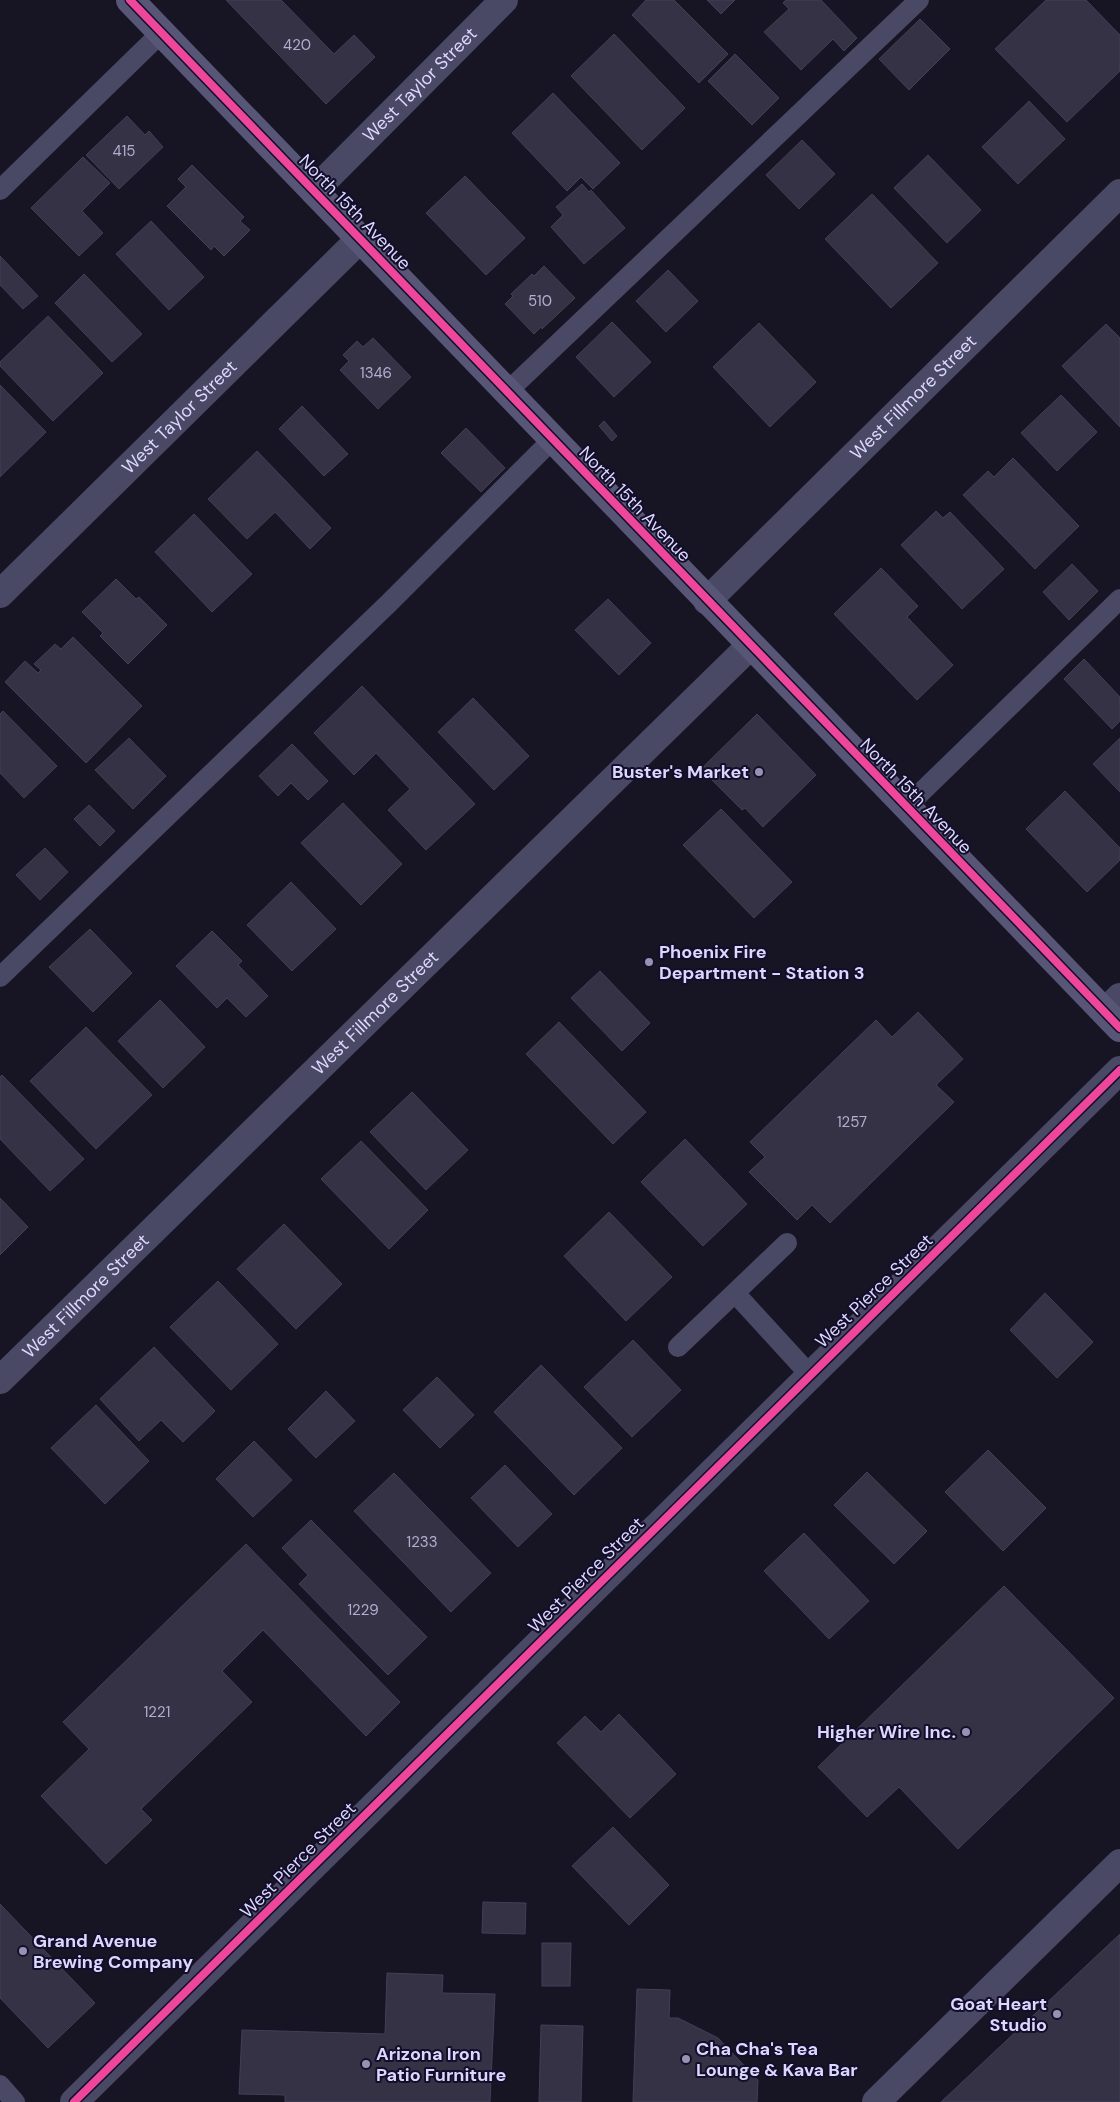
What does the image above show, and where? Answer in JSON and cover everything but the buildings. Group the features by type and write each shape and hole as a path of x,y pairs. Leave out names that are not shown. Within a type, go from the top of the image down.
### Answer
{"street":[{"name":"North 15th Avenue","path":"130,0 906,808 1115,1012"},
{"name":"West Taylor Street","path":"314,191 504,0"},
{"name":"West Fillmore Street","path":"707,601 1120,193"},
{"name":"West Taylor Street","path":"0,594 360,239"},
{"name":"West Fillmore Street","path":"0,1380 750,646"},
{"name":"West Pierce Street","path":"74,2102 1120,1070"},
{"path":"876,2102 1120,1863"}],"lane":[{"path":"507,392 919,0"},
{"path":"0,190 161,33"},
{"path":"0,977 389,603 553,439"},
{"path":"906,808 1120,599"},
{"path":"678,1347 787,1243"},
{"path":"735,1293 810,1375"},
{"path":"0,2084 15,2102"}],"cycle path":[{"path":"130,0 1120,1028"},
{"path":"74,2102 1120,1070"}],"place":[{"name":"Buster's Market","path":"759,772"},
{"name":"Phoenix Fire Department - Station 3","path":"649,962"},
{"name":"Higher Wire Inc.","path":"966,1732"},
{"name":"Grand Avenue Brewing Company","path":"23,1951"},
{"name":"Goat Heart Studio","path":"1057,2014"},
{"name":"Cha Cha's Tea Lounge & Kava Bar","path":"686,2059"},
{"name":"Arizona Iron Patio Furniture","path":"366,2064"}]}
